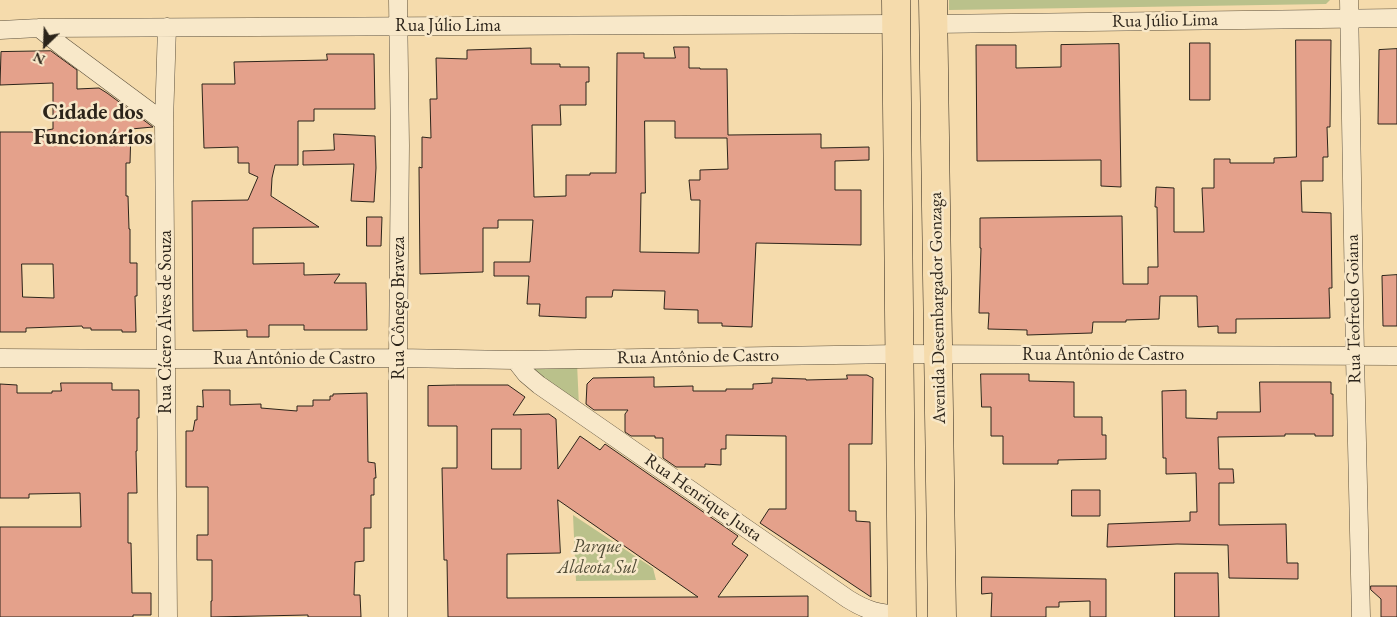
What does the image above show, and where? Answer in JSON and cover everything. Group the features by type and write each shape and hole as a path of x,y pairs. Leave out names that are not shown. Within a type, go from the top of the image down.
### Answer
{"main road":[{"path":"896,12 902,616"},
{"name":"Avenida Desembargador Gonzaga","path":"933,12 942,617"}],"street":[{"name":"Rua Cônego Braveza","path":"398,0 400,145 398,617"},
{"name":"Rua Teofredo Goiana","path":"1349,0 1354,356 1361,617"},
{"name":"Rua Júlio Lima","path":"0,30 39,28 398,26 896,12"},
{"name":"Rua Júlio Lima","path":"933,12 1349,19 1397,18"},
{"name":"Rua Cícero Alves de Souza","path":"167,27 164,122 168,617"},
{"path":"39,28 164,122"},
{"name":"Rua Antônio de Castro","path":"0,358 398,358 515,360 899,354 1397,356"},
{"name":"Rua Henrique Justa","path":"515,360 526,374 539,385 863,608 880,614 902,616"}],"green space":[{"path":"949,0 1330,0 1326,4 949,10"},
{"path":"528,363 577,363 579,407 543,379"},
{"name":"Parque Aldeota Sul","path":"573,515 653,568 656,580 576,581"}],"building":[{"path":"1296,40 1331,40 1330,127 1327,127 1328,157 1323,157 1323,181 1301,181 1302,212 1331,213 1332,288 1329,288 1330,318 1236,319 1236,333 1218,333 1218,326 1198,327 1197,296 1160,296 1159,319 1093,322 1092,333 1027,335 1027,330 988,329 989,313 979,313 980,218 1122,216 1123,284 1148,284 1148,267 1158,267 1156,187 1174,188 1174,232 1204,232 1202,188 1214,188 1214,159 1230,159 1230,163 1274,163 1274,158 1296,157"},
{"path":"1190,43 1210,43 1210,100 1190,100"},
{"path":"1119,44 1121,187 1101,186 1101,160 977,161 976,45 1016,45 1016,68 1061,67 1061,45"},
{"path":"674,47 689,47 689,68 727,69 728,135 821,134 821,148 869,147 869,160 835,161 835,190 861,190 861,245 756,243 752,327 722,326 722,323 698,323 698,310 664,309 665,291 613,290 612,297 586,297 586,318 539,316 540,304 527,304 529,276 494,276 494,262 530,262 533,220 498,220 498,228 483,228 483,272 420,274 419,167 422,168 422,137 431,138 430,99 437,99 436,58 467,59 467,50 531,48 531,64 589,67 589,82 586,82 586,105 560,105 561,125 532,125 534,197 566,196 566,175 616,173 617,53 644,53 644,58 675,58","holes":["645,121 675,121 675,138 727,138 728,169 700,170 700,180 689,180 691,200 700,200 699,253 640,252 641,193 645,193"]},
{"path":"1397,49 1397,124 1378,124 1379,50"},
{"path":"51,51 77,70 77,89 99,88 153,127 131,129 130,163 126,163 130,263 137,263 137,296 135,296 136,332 91,330 91,328 83,328 82,326 26,328 26,332 0,332 0,132 47,132 47,130 53,129 53,83 0,85 1,52","holes":["22,264 53,264 54,298 23,297"]},
{"path":"327,54 374,54 375,109 314,109 314,121 298,121 298,165 275,165 271,196 319,227 253,228 253,264 304,263 304,275 340,274 334,283 366,283 367,330 304,330 304,325 269,325 269,337 247,337 247,330 193,331 192,201 248,200 258,177 249,173 249,163 238,163 238,147 204,148 202,84 235,84 234,62 327,60"},
{"path":"334,134 375,136 374,202 351,201 354,164 303,165 303,151 334,150"},
{"path":"367,217 382,217 381,246 367,246"},
{"path":"1397,275 1397,326 1383,326 1382,276"},
{"path":"981,374 1029,374 1029,381 1074,382 1074,417 1102,417 1102,435 1106,435 1106,459 1058,460 1058,464 1003,464 1003,436 991,436 991,407 982,407"},
{"path":"847,375 867,375 873,378 872,444 849,444 849,511 856,511 856,521 870,522 871,597 760,523 769,509 786,509 786,436 726,435 726,449 721,449 721,465 705,464 705,467 676,467 663,458 663,438 631,436 625,432 625,414 628,410 594,410 586,404 587,384 593,378 654,377 654,387 693,386 693,391 726,391 726,389 753,389 753,384 772,383 772,378 806,380 847,379"},
{"path":"1260,382 1331,382 1331,394 1333,394 1333,436 1285,434 1285,436 1218,437 1219,469 1233,469 1234,483 1219,483 1219,525 1286,524 1287,563 1298,563 1298,579 1229,578 1228,545 1177,544 1107,547 1108,524 1190,521 1190,512 1197,512 1196,473 1166,474 1166,458 1163,458 1162,391 1186,390 1186,418 1217,419 1217,412 1260,412"},
{"path":"61,383 112,383 112,390 139,390 136,451 137,493 128,493 128,543 131,543 132,593 151,593 151,615 133,615 133,617 0,617 0,527 81,527 80,493 29,494 29,498 0,498 0,384 17,385 17,393 52,393 52,391 61,391"},
{"path":"508,385 525,397 513,415 549,414 556,419 558,469 580,436 600,450 605,444 738,536 732,544 748,555 718,597 808,596 808,617 448,617 447,560 444,560 442,468 457,468 457,426 428,426 428,386","holes":["492,429 521,429 521,469 492,469","558,500 698,597 507,598 507,554 560,553"]},
{"path":"203,390 230,390 230,405 261,404 261,408 297,411 297,406 313,406 313,400 330,400 330,396 333,396 333,394 367,393 368,462 375,463 376,478 374,478 374,495 371,495 371,528 364,528 364,561 355,562 354,595 360,595 361,617 308,617 308,615 211,617 212,560 197,560 197,535 208,535 208,487 186,487 186,431 193,431 195,420 197,420 197,406 203,407"},
{"path":"1072,490 1100,490 1100,516 1072,516"},
{"path":"1175,573 1218,573 1219,617 1175,617"},
{"path":"982,577 1106,579 1106,617 1090,617 1090,601 1059,602 1059,607 1046,607 1046,617 991,617 992,593 982,594"},
{"path":"1371,586 1397,586 1397,617 1381,617 1381,599 1371,590"}],"district":[{"name":"Cidade dos Funcionários","path":"93,126"}]}
